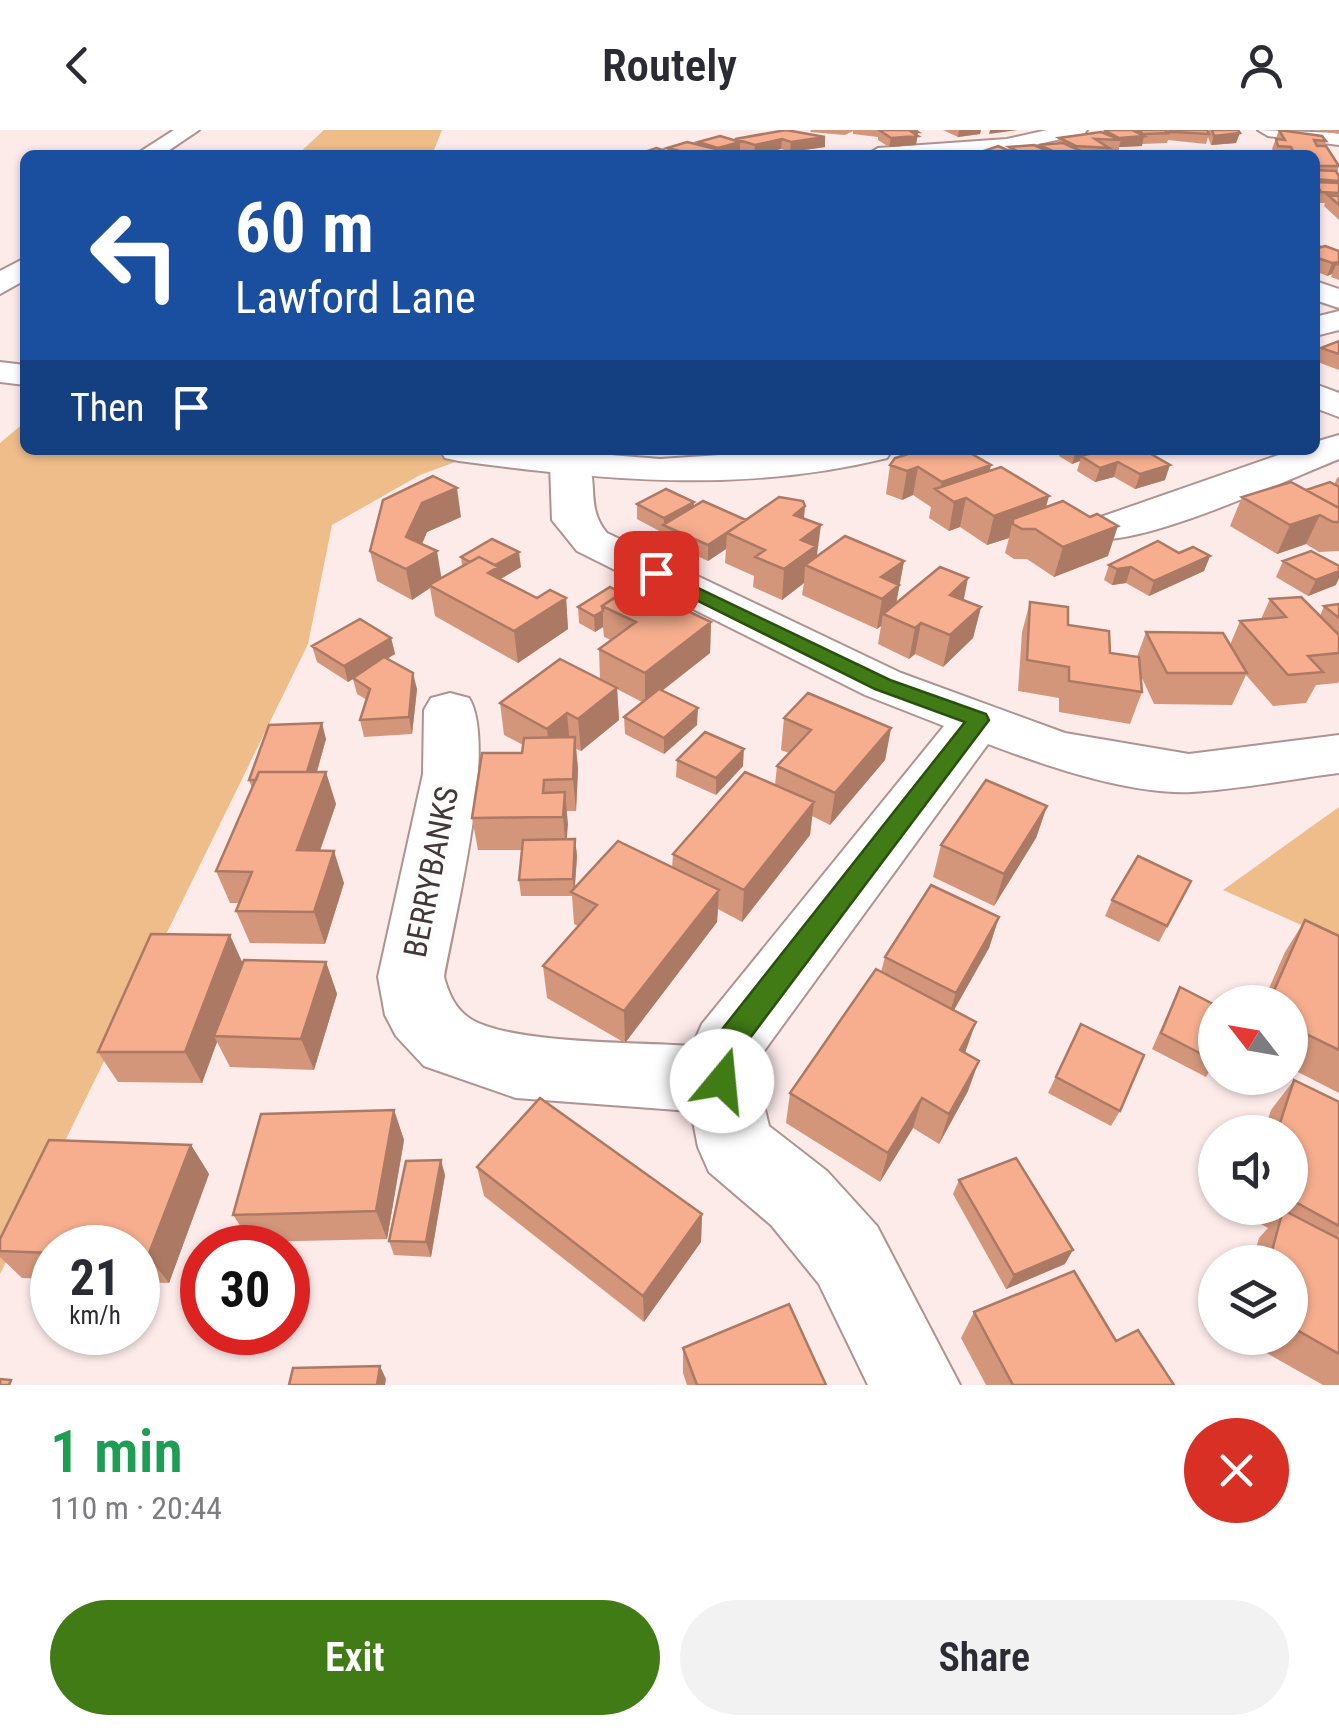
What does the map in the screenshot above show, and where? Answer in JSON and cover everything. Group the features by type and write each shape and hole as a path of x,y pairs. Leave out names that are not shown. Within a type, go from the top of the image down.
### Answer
{"main road":[{"path":"155,150 189,130"},
{"path":"178,150 205,130"},
{"path":"928,130 965,149"},
{"path":"950,150 1018,143 1077,130"},
{"path":"1268,130 1339,138"},
{"path":"0,285 20,270"},
{"path":"499,455 655,471 740,469 838,455"},
{"path":"1107,528 1164,512 1315,455"},
{"path":"570,464 573,520 592,542 882,684 1054,749 1138,767 1189,773 1339,754"},
{"path":"1164,512 1216,541"},
{"name":"BERRYBANKS","path":"450,710 452,774 410,977 420,1015 448,1044 516,1066 722,1081"},
{"path":"915,1385 848,1255 799,1198 736,1146 722,1081 727,1046 978,720"}],"shaded area":[{"path":"324,130 442,130 434,150 302,150"},
{"path":"20,426 20,455 466,458 420,475 332,525 308,644 0,1274 0,443"},
{"path":"1339,807 1339,942 1223,890"}],"building":[{"path":"786,130 825,137 755,145 735,139"},
{"path":"879,130 915,130 918,132 912,132 918,136 891,138"},
{"path":"1104,130 1132,130 1144,136 1119,138"},
{"path":"1138,130 1164,130 1170,133 1143,134"},
{"path":"1207,130 1209,134 1171,132"},
{"path":"1212,130 1238,130 1240,133 1214,136"},
{"path":"1279,130 1322,136 1326,141 1314,140 1317,146 1326,146 1339,166 1320,166 1320,150 1278,146 1276,139 1285,140"},
{"path":"1101,132 1121,140 1095,139 1109,148 1076,146 1059,138"},
{"path":"720,136 740,142 718,148 698,142"},
{"path":"687,142 720,150 676,150 667,148"},
{"path":"1063,143 1079,150 1050,150 1039,145"},
{"path":"1034,145 1045,150 1015,150 1009,147"},
{"path":"1320,170 1336,171 1339,181 1320,179"},
{"path":"1320,182 1339,183 1339,193 1321,192"},
{"path":"1320,248 1339,251 1339,262 1320,259"},
{"path":"1339,341 1339,354 1321,348"},
{"path":"974,455 991,465 942,482 918,467 907,471 890,465 895,458"},
{"path":"1153,455 1170,465 1140,474 1118,462 1100,468 1081,456"},
{"path":"1001,467 1049,496 994,516 966,498 954,502 935,489"},
{"path":"433,476 457,488 422,503 406,537 437,551 406,569 370,551 383,500"},
{"path":"1291,482 1339,508 1339,522 1320,515 1290,525 1242,497"},
{"path":"1330,482 1339,487 1339,508 1306,490"},
{"path":"666,489 694,502 664,518 637,504"},
{"path":"779,497 803,501 805,506 794,515 821,525 801,540 816,546 784,569 755,557 765,550 727,533"},
{"path":"703,501 746,520 708,545 663,525"},
{"path":"1063,501 1090,517 1097,514 1118,526 1063,547 1035,529 1013,524 1013,519"},
{"path":"845,536 904,561 881,577 899,585 882,599 805,565"},
{"path":"492,539 519,552 495,565 479,557 470,562 461,557"},
{"path":"1158,541 1179,553 1193,547 1210,556 1154,581 1131,567 1117,569 1109,565"},
{"path":"1311,551 1339,566 1339,571 1316,580 1283,561"},
{"path":"479,557 498,567 488,573 537,598 550,590 566,598 514,631 429,585"},
{"path":"940,567 968,578 950,595 981,607 950,635 921,623 915,628 883,614"},
{"path":"633,585 711,622 645,673 599,649 636,622 602,606"},
{"path":"610,587 622,593 602,606 603,611 594,616 578,607"},
{"path":"1301,597 1339,635 1339,653 1308,656 1323,672 1288,675 1240,621 1286,617 1270,599"},
{"path":"1030,602 1068,607 1068,625 1109,631 1110,653 1139,657 1142,692 1069,681 1069,667 1027,660"},
{"path":"1339,604 1339,618 1324,606"},
{"path":"360,619 391,638 344,666 312,646"},
{"path":"1146,632 1223,633 1247,673 1167,673"},
{"path":"384,657 413,673 409,717 360,720 370,689 353,678"},
{"path":"560,659 617,688 578,719 567,713 547,729 500,703"},
{"path":"659,689 698,708 664,738 624,717"},
{"path":"808,693 891,728 835,793 777,766 811,730 784,718"},
{"path":"322,723 307,772 259,772 256,780 249,780 269,725"},
{"path":"705,732 744,749 716,778 677,760"},
{"path":"575,737 573,779 544,780 543,793 565,792 563,817 472,818 482,753 522,753 524,738"},
{"path":"259,772 326,772 297,850 334,851 314,912 236,911 252,872 216,871"},
{"path":"745,772 814,802 744,890 673,854"},
{"path":"986,780 1047,806 1004,874 941,845"},
{"path":"575,839 573,879 519,880 523,840"},
{"path":"618,841 719,890 624,1011 543,966 597,905 571,892"},
{"path":"1138,856 1191,881 1167,926 1112,900"},
{"path":"931,885 999,917 956,993 885,957"},
{"path":"1305,920 1339,936 1339,1050 1308,1035 1308,985 1276,985"},
{"path":"151,934 230,935 185,1052 98,1052"},
{"path":"244,960 326,962 301,1039 214,1036"},
{"path":"876,969 976,1022 960,1050 979,1061 949,1114 922,1098 888,1153 790,1093"},
{"path":"1180,987 1198,996 1198,1052 1161,1033"},
{"path":"1081,1024 1144,1055 1120,1111 1056,1077"},
{"path":"1308,1087 1339,1102 1339,1226 1308,1209 1308,1115 1283,1115 1289,1095 1308,1095"},
{"path":"540,1098 702,1214 643,1296 477,1167"},
{"path":"394,1110 376,1211 233,1215 261,1114"},
{"path":"49,1140 191,1145 160,1225 30,1225 30,1252 0,1251 0,1239"},
{"path":"1016,1158 1073,1250 1014,1275 959,1180"},
{"path":"441,1160 426,1242 389,1241 406,1161"},
{"path":"1308,1223 1339,1239 1339,1354 1308,1336 1308,1245 1274,1245 1279,1225"},
{"path":"1074,1271 1116,1341 1138,1330 1174,1385 1013,1385 974,1312"},
{"path":"789,1304 826,1385 697,1385 683,1348"},
{"path":"380,1366 377,1385 289,1385 293,1368"}],"route":[{"path":"656,573 882,684 978,720 727,1046 722,1081"}]}
